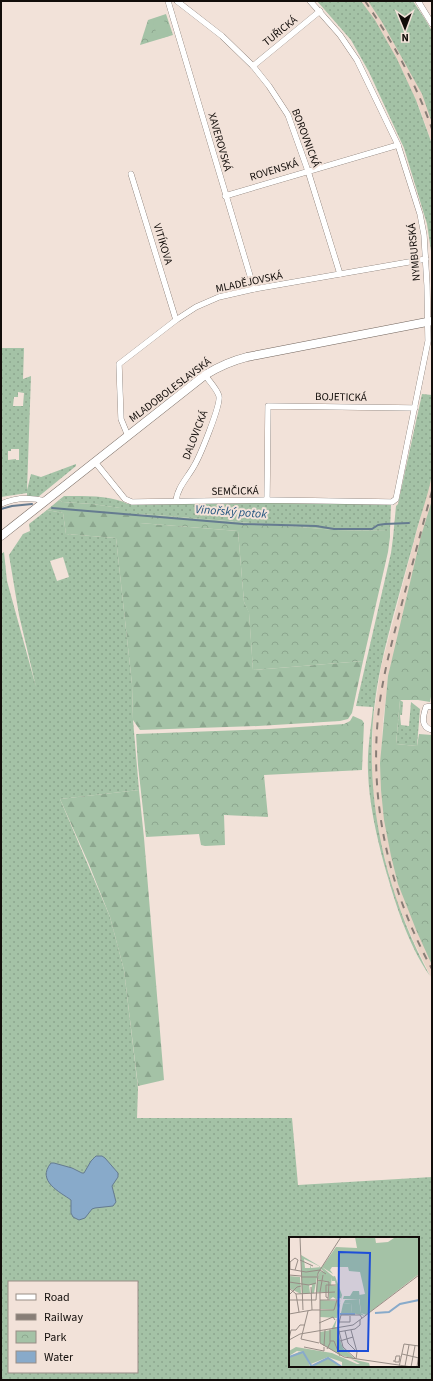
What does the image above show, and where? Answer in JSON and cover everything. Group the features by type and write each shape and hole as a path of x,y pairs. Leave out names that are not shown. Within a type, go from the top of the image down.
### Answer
{"main road":[{"name":"MLADOBOLESLAVSKÁ","path":"1,536 205,376 219,367 240,358 430,322"}],"street":[{"name":"XAVEROVSKÁ","path":"168,1 254,289"},
{"name":"BOROVNICKÁ","path":"177,1 222,36 253,66 288,114 308,170 340,274"},
{"name":"NYMBURSKÁ","path":"310,1 349,47 357,60 398,145 420,214 424,235 430,322 428,340 396,499 394,502"},
{"path":"418,1 432,24"},
{"name":"TUŘICKÁ","path":"253,66 320,11"},
{"name":"ROVENSKÁ","path":"225,196 308,170 398,145"},
{"name":"VITÍKOVA","path":"131,174 176,320"},
{"name":"MLADĚJOVSKÁ","path":"128,436 121,419 119,364 176,320 196,307 219,297 254,289 426,259"},
{"name":"DALOVICKÁ","path":"176,501 178,492 200,454 213,422 219,397 205,376"},
{"name":"BOJETICKÁ","path":"267,500 268,406 415,408"},
{"name":"SEMČICKÁ","path":"95,462 124,499 128,501 267,500 394,502"},
{"path":"1,504 16,498 46,501"},
{"path":"432,706 426,708 423,716 423,724 427,729 432,730"}],"shaded area":[{"path":"360,1 371,1 410,66 432,116 432,143 419,107 402,70"},
{"path":"432,473 432,509 390,669 383,721 381,760 432,960 432,979 397,902 390,878 376,819 372,781 372,760 373,720 381,667"}],"green space":[{"path":"317,1 361,1 375,20 397,59 416,100 432,144 432,302 431,251 427,224 404,148 369,72 351,40"},
{"path":"368,1 413,1 432,31 432,123 422,94 382,22"},
{"path":"166,14 173,35 140,45 148,20"},
{"path":"163,17 169,36 158,39 153,21"},
{"path":"1,348 24,348 23,379 31,376 27,490 31,474 41,477 76,464 76,466 38,497 27,496 27,493 1,497","holes":["18,392 24,393 23,406 13,406 14,397 18,397","11,449 19,449 19,460 8,460 8,451 11,451"]},
{"path":"422,394 432,395 432,474 381,666 374,706 372,746 373,786 378,825 386,864 412,940 430,976 415,950 402,922 384,864 371,806 368,763 373,707 356,706 391,553 396,506 398,504"},
{"path":"64,496 88,496 114,499 128,504 391,504 390,531 335,530 156,515 119,514 120,508 63,502 59,500"},
{"path":"59,500 63,502 121,508 120,514 140,515 140,523 238,531 244,602 249,612 253,670 363,661 352,713 348,719 340,721 258,726 140,730 133,720 132,684 116,538 66,534 63,513 47,510"},
{"path":"432,500 432,691 430,702 400,700 396,744 417,746 419,734 432,735 432,965 398,884 384,820 380,763 388,676 421,536"},
{"path":"47,510 63,513 66,534 116,538 132,684 133,720 139,790 60,799 110,917 124,970 138,1088 137,1118 292,1118 298,1185 432,1177 432,1380 1,1380 1,554 4,552 7,581 36,687 19,615 9,555 23,534 30,531 29,524","holes":["63,557 69,577 57,581 50,561"]},
{"path":"140,515 156,515 335,530 390,531 388,552 363,661 253,670 249,613 244,602 238,531 140,523"},
{"path":"400,700 403,702 402,715 400,715 401,725 409,726 411,702 420,709 417,746 396,744"},
{"path":"353,716 362,720 364,723 362,770 264,775 268,817 224,815 225,845 201,845 199,834 146,837 136,734 269,729 344,724 350,721"},
{"path":"139,790 164,1080 138,1086 124,970 110,917 88,862 60,799"}],"water":[{"path":"96,1156 102,1156 105,1158 118,1173 118,1177 112,1186 116,1202 113,1206 92,1209 85,1218 79,1220 73,1217 71,1213 71,1200 56,1190 48,1181 46,1175 47,1169 51,1163 54,1163 84,1173 91,1161"}],"waterway":[{"name":"Vinořský potok","path":"1,509 12,506 32,504"},
{"name":"Vinořský potok","path":"52,508 243,524 316,526 334,529 372,529 378,525 409,523"}],"railway":[{"path":"365,1 385,31 403,63 419,95 432,129"},
{"path":"432,491 385,670 377,729 376,765 378,800 392,870 416,937 432,969"}]}
